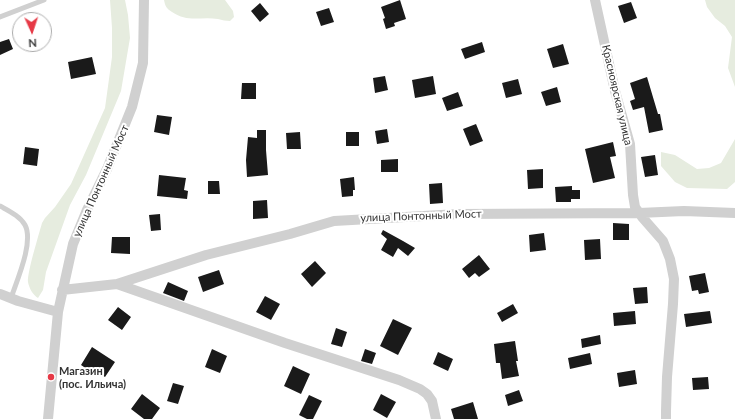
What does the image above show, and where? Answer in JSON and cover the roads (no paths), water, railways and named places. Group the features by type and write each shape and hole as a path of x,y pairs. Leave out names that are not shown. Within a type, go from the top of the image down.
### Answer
{"street":[{"name":"улица Понтонный Мост","path":"48,419 58,312 62,290 73,244 121,137 138,86 143,63 144,0"},
{"name":"Красноярская улица","path":"595,0 615,91 630,144 635,207 663,241 670,259 674,279 666,419"},
{"name":"улица Понтонный Мост","path":"62,290 116,284 206,255 290,234 334,221 459,214 639,213 684,211 735,213"},
{"name":"улица Понтонный Мост","path":"116,284 285,343 399,380 420,389 427,394 432,401 436,419"},
{"path":"0,294 18,301 58,312"}],"lane":[{"path":"0,17 44,0"},
{"path":"0,206 17,216 25,225 28,234 25,255 11,298"}],"place":[{"name":"Магазин (пос. Ильича)","path":"51,377"}]}
